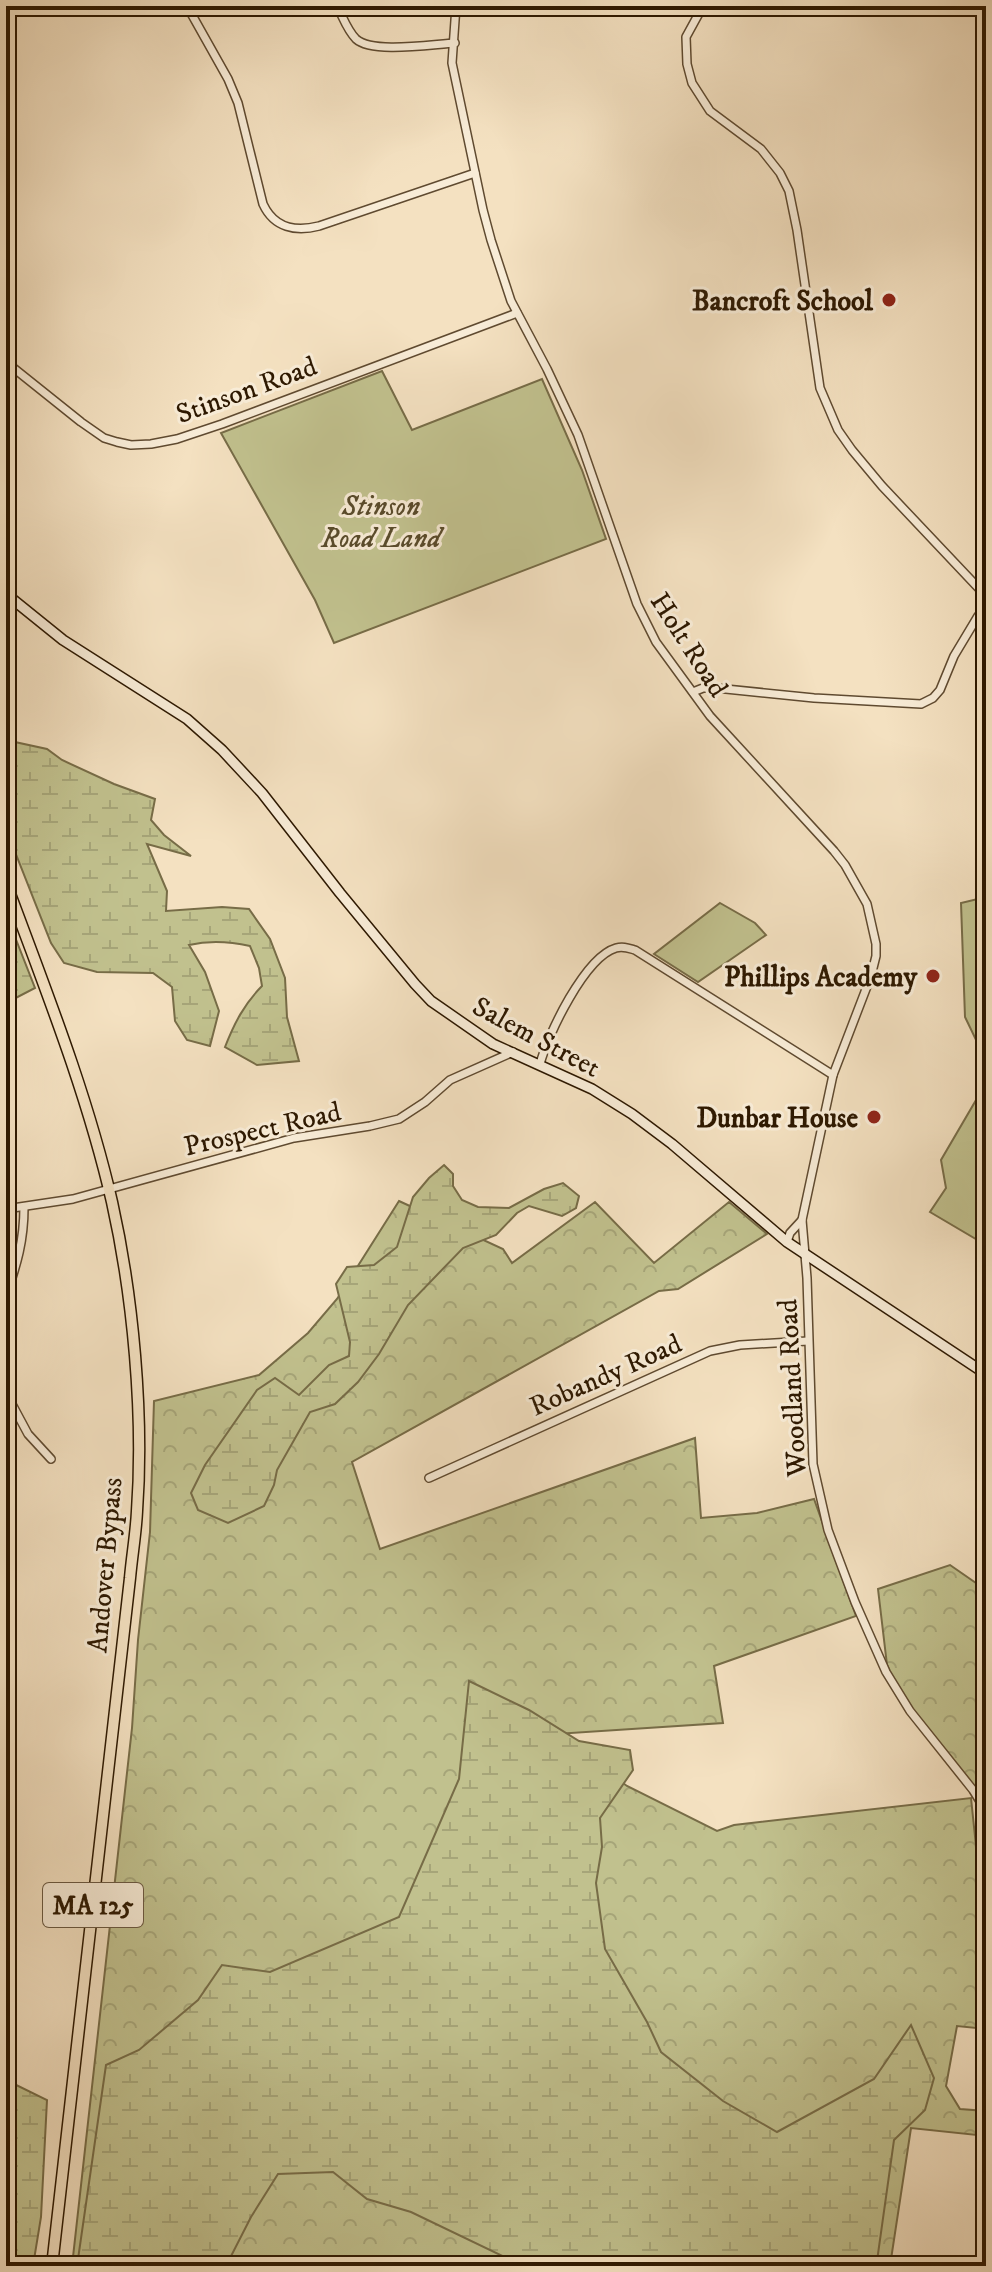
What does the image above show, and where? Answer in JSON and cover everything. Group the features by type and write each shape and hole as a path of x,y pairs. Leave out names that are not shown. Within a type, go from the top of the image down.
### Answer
{"main road":[{"name":"Andover Bypass","path":"6,883 68,1052 108,1189 129,1302 138,1407 137,1510 52,2266"}],"street":[{"path":"187,6 228,79 246,128 263,204 280,224 303,229 319,226 475,173"},
{"path":"337,6 351,33 365,45 455,43"},
{"name":"Holt Road","path":"456,6 452,63 475,173 503,280 578,435 637,604 656,642 710,716 834,851 867,904 876,956 867,988 833,1075 802,1220 804,1254"},
{"path":"703,6 686,37 687,64 692,83 710,111 761,149 780,173 789,191 820,388 833,420 852,450 882,486 986,596"},
{"name":"Stinson Road","path":"6,362 104,438 131,445 151,444 222,424 517,313"},
{"name":"Salem Street","path":"6,594 63,640 159,700 207,736 262,793 340,893 431,1001 493,1044 592,1089 632,1114 787,1242 986,1374"},
{"path":"693,692 716,688 921,704 940,690 961,643 986,607"},
{"path":"540,1064 568,999 597,960 623,947 635,950 833,1075"},
{"name":"Prospect Road","path":"6,1209 73,1199 294,1138 399,1119 450,1080 513,1052"},
{"path":"6,1296 24,1234 24,1207"},
{"name":"Holt Road","path":"787,1242 790,1233 802,1220"},
{"name":"Woodland Road","path":"804,1254 813,1464 828,1530 886,1672 910,1711 986,1811"},
{"name":"Robandy Road","path":"429,1478 710,1351 740,1345 808,1341"},
{"path":"6,1393 28,1434 51,1459"}],"green space":[{"name":"Stinson Road Land","path":"382,371 412,430 542,379 582,470 606,539 334,643 315,600 221,433"},
{"path":"6,734 15,742 47,749 62,760 155,799 151,820 164,835 191,856 147,844 167,891 166,911 222,907 249,909 270,939 285,978 287,1017 299,1061 257,1065 225,1047 240,1015 262,986 250,946 219,942 189,945 205,972 219,1011 210,1046 187,1040 175,1021 172,987 153,973 97,972 64,963 51,943 6,829"},
{"path":"986,897 986,1070 965,1017 961,903"},
{"path":"720,903 755,923 766,935 698,982 654,954"},
{"path":"6,914 35,988 6,1003"},
{"path":"986,1083 986,1245 930,1212 946,1188 941,1160"},
{"path":"444,1165 453,1174 453,1186 462,1200 478,1207 509,1208 544,1189 563,1183 579,1196 576,1208 562,1216 529,1206 517,1213 496,1235 463,1248 408,1305 358,1382 335,1404 310,1412 277,1470 264,1506 228,1523 198,1510 191,1493 205,1465 257,1390 275,1378 299,1395 329,1365 349,1356 350,1342 336,1284 347,1267 374,1265 397,1247 413,1197"},
{"path":"399,1201 503,1249 512,1263 595,1202 654,1263 729,1202 767,1234 678,1289 659,1291 352,1462 380,1549 695,1438 701,1518 757,1513 814,1499 856,1616 714,1666 723,1723 555,1734 627,1786 717,1831 734,1825 971,1798 983,1913 986,2029 957,2026 946,2086 960,2109 986,2111 986,2136 911,2128 890,2266 72,2266 132,1728 150,1532 154,1401 259,1375 308,1333 337,1299"},
{"path":"950,1565 986,1590 986,1811 901,1697 887,1665 878,1589"},
{"path":"469,1681 529,1710 579,1741 630,1750 633,1770 600,1818 602,1847 596,1883 605,1949 661,2052 723,2101 777,2132 874,2079 911,2025 934,2078 925,2110 894,2140 877,2261 881,2266 523,2266 411,2212 367,2199 333,2172 278,2174 226,2266 77,2266 106,2065 139,2050 198,2000 222,1965 270,1972 399,1917 459,1779"},
{"path":"6,2080 47,2100 41,2217 33,2266 6,2266"}],"place":[{"name":"Bancroft School","path":"889,300"},
{"name":"Phillips Academy","path":"933,976"},
{"name":"Dunbar House","path":"874,1117"}]}
